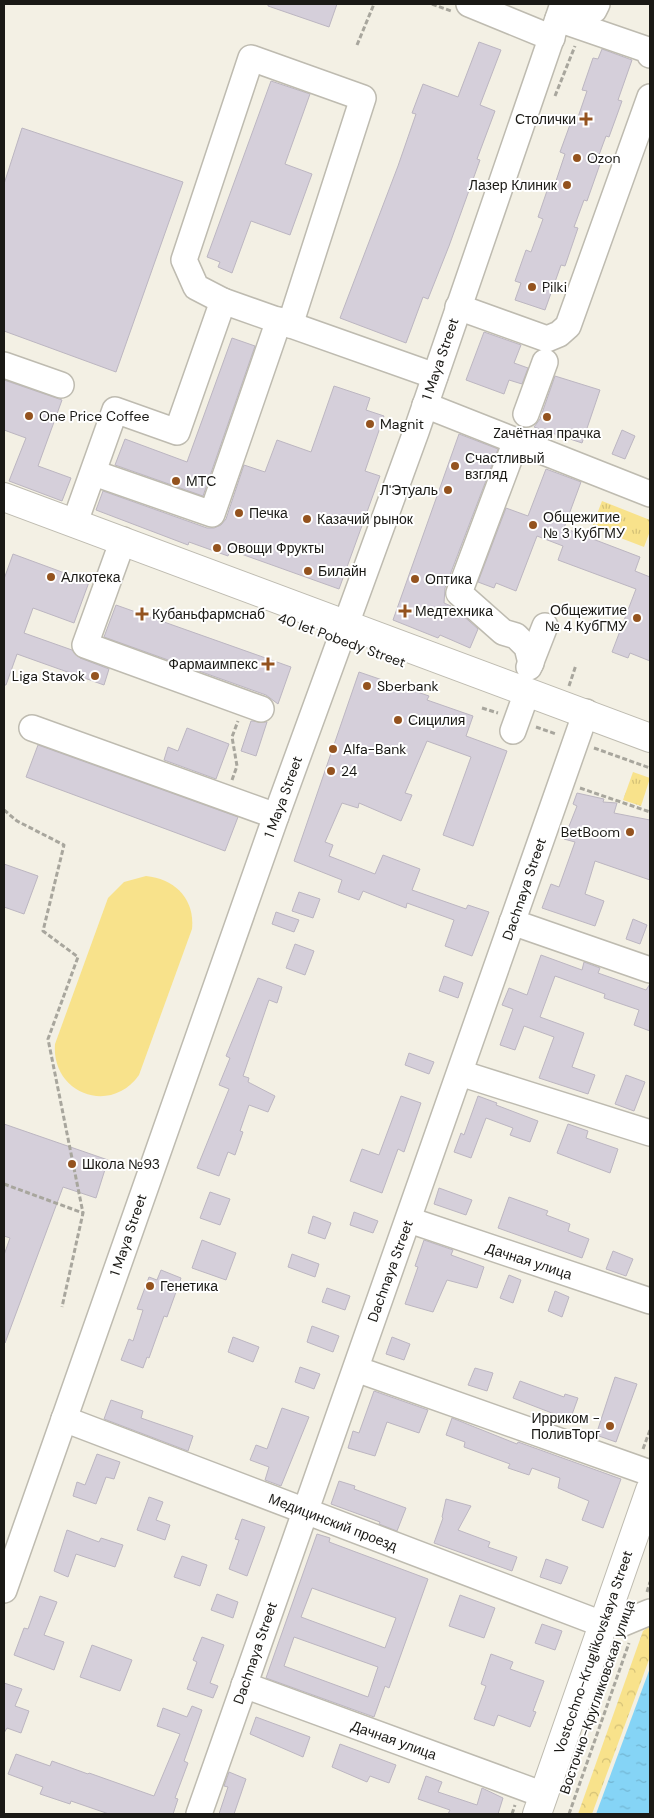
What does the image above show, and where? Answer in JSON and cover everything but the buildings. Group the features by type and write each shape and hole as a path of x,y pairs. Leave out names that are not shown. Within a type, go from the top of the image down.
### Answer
{"main road":[{"name":"40 let Pobedy Street","path":"4,497 75,522 120,548"},
{"name":"40 let Pobedy Street","path":"4,517 120,548 344,631 519,708 575,729 649,750"},
{"name":"Vostochno-Kruglikovskaya Street","path":"628,1620 650,1490"},
{"name":"Vostochno-Kruglikovskaya Street","path":"628,1620 650,1547"},
{"name":"Восточно-Кругликовская улица","path":"546,1808 628,1620"}],"street":[{"path":"469,4 558,20 648,50 650,55"},
{"path":"580,4 594,10 597,4"},
{"name":"1 Maya Street","path":"4,1590 276,816 425,405 558,20"},
{"path":"94,473 212,514 285,322 363,98 251,58 184,260 196,288 223,301 285,322 435,376"},
{"path":"458,307 547,339 559,334 568,326 650,97"},
{"path":"75,522 115,410 177,432 223,301"},
{"path":"526,414 545,362"},
{"path":"4,365 61,385"},
{"path":"425,405 650,494"},
{"path":"516,441 459,593 497,627 516,636 527,647 531,663"},
{"path":"120,548 85,645 252,706"},
{"path":"519,708 531,663 545,626"},
{"path":"32,728 276,816"},
{"name":"Dachnaya Street","path":"199,1814 460,1073 575,729"},
{"path":"512,922 650,970"},
{"path":"460,1073 650,1133"},
{"name":"Дачная улица","path":"409,1220 650,1301"},
{"path":"356,1369 650,1473"},
{"name":"Медицинский проезд","path":"64,1419 305,1512 628,1620"},
{"name":"Дачная улица","path":"244,1684 546,1808"}],"path":[{"path":"358,44 374,4"},
{"path":"568,688 576,665"},
{"path":"225,798 237,766 232,737 252,706"},
{"path":"575,729 649,750"},
{"path":"4,810 17,821 64,845 42,931 78,957 48,1039 83,1213 62,1307"},
{"path":"4,1184 83,1213"},
{"path":"569,1814 628,1620 650,1582"}],"green space":[{"path":"602,501 650,520 650,531 644,547 592,527"},
{"path":"633,772 650,778 641,806 623,800"},
{"path":"146,876 166,881 181,892 190,908 192,929 139,1075 127,1087 113,1094 99,1096 85,1093 72,1086 62,1075 56,1061 55,1044 108,898 124,882"},
{"path":"650,1626 650,1657 592,1814 578,1814 643,1631"}],"water":[{"path":"650,1668 650,1814 596,1814"}],"place":[{"name":"Столички","path":"586,119"},
{"name":"Ozon","path":"577,158"},
{"name":"Лазер Клиник","path":"567,185"},
{"name":"Pilki","path":"532,287"},
{"name":"One Price Coffee","path":"29,416"},
{"name":"Zачётная прачка","path":"547,417"},
{"name":"Magnit","path":"370,424"},
{"name":"Счастливый взгляд","path":"455,466"},
{"name":"МТС","path":"176,481"},
{"name":"Л'Этуаль","path":"448,490"},
{"name":"Печка","path":"239,513"},
{"name":"Казачий рынок","path":"307,519"},
{"name":"Общежитие № 3 КубГМУ","path":"533,525"},
{"name":"Овощи Фрукты","path":"217,548"},
{"name":"Билайн","path":"308,571"},
{"name":"Алкотека","path":"51,577"},
{"name":"Оптика","path":"415,579"},
{"name":"Медтехника","path":"405,611"},
{"name":"Кубаньфармснаб","path":"142,614"},
{"name":"Общежитие № 4 КубГМУ","path":"637,618"},
{"name":"Фармаимпекс","path":"268,664"},
{"name":"Liga Stavok","path":"95,676"},
{"name":"Sberbank","path":"367,686"},
{"name":"Сицилия","path":"398,720"},
{"name":"Alfa-Bank","path":"333,749"},
{"name":"24","path":"331,771"},
{"name":"BetBoom","path":"630,832"},
{"name":"Школа №93","path":"72,1164"},
{"name":"Генетика","path":"150,1286"},
{"name":"Ирриком - ПоливТорг","path":"610,1426"}]}
